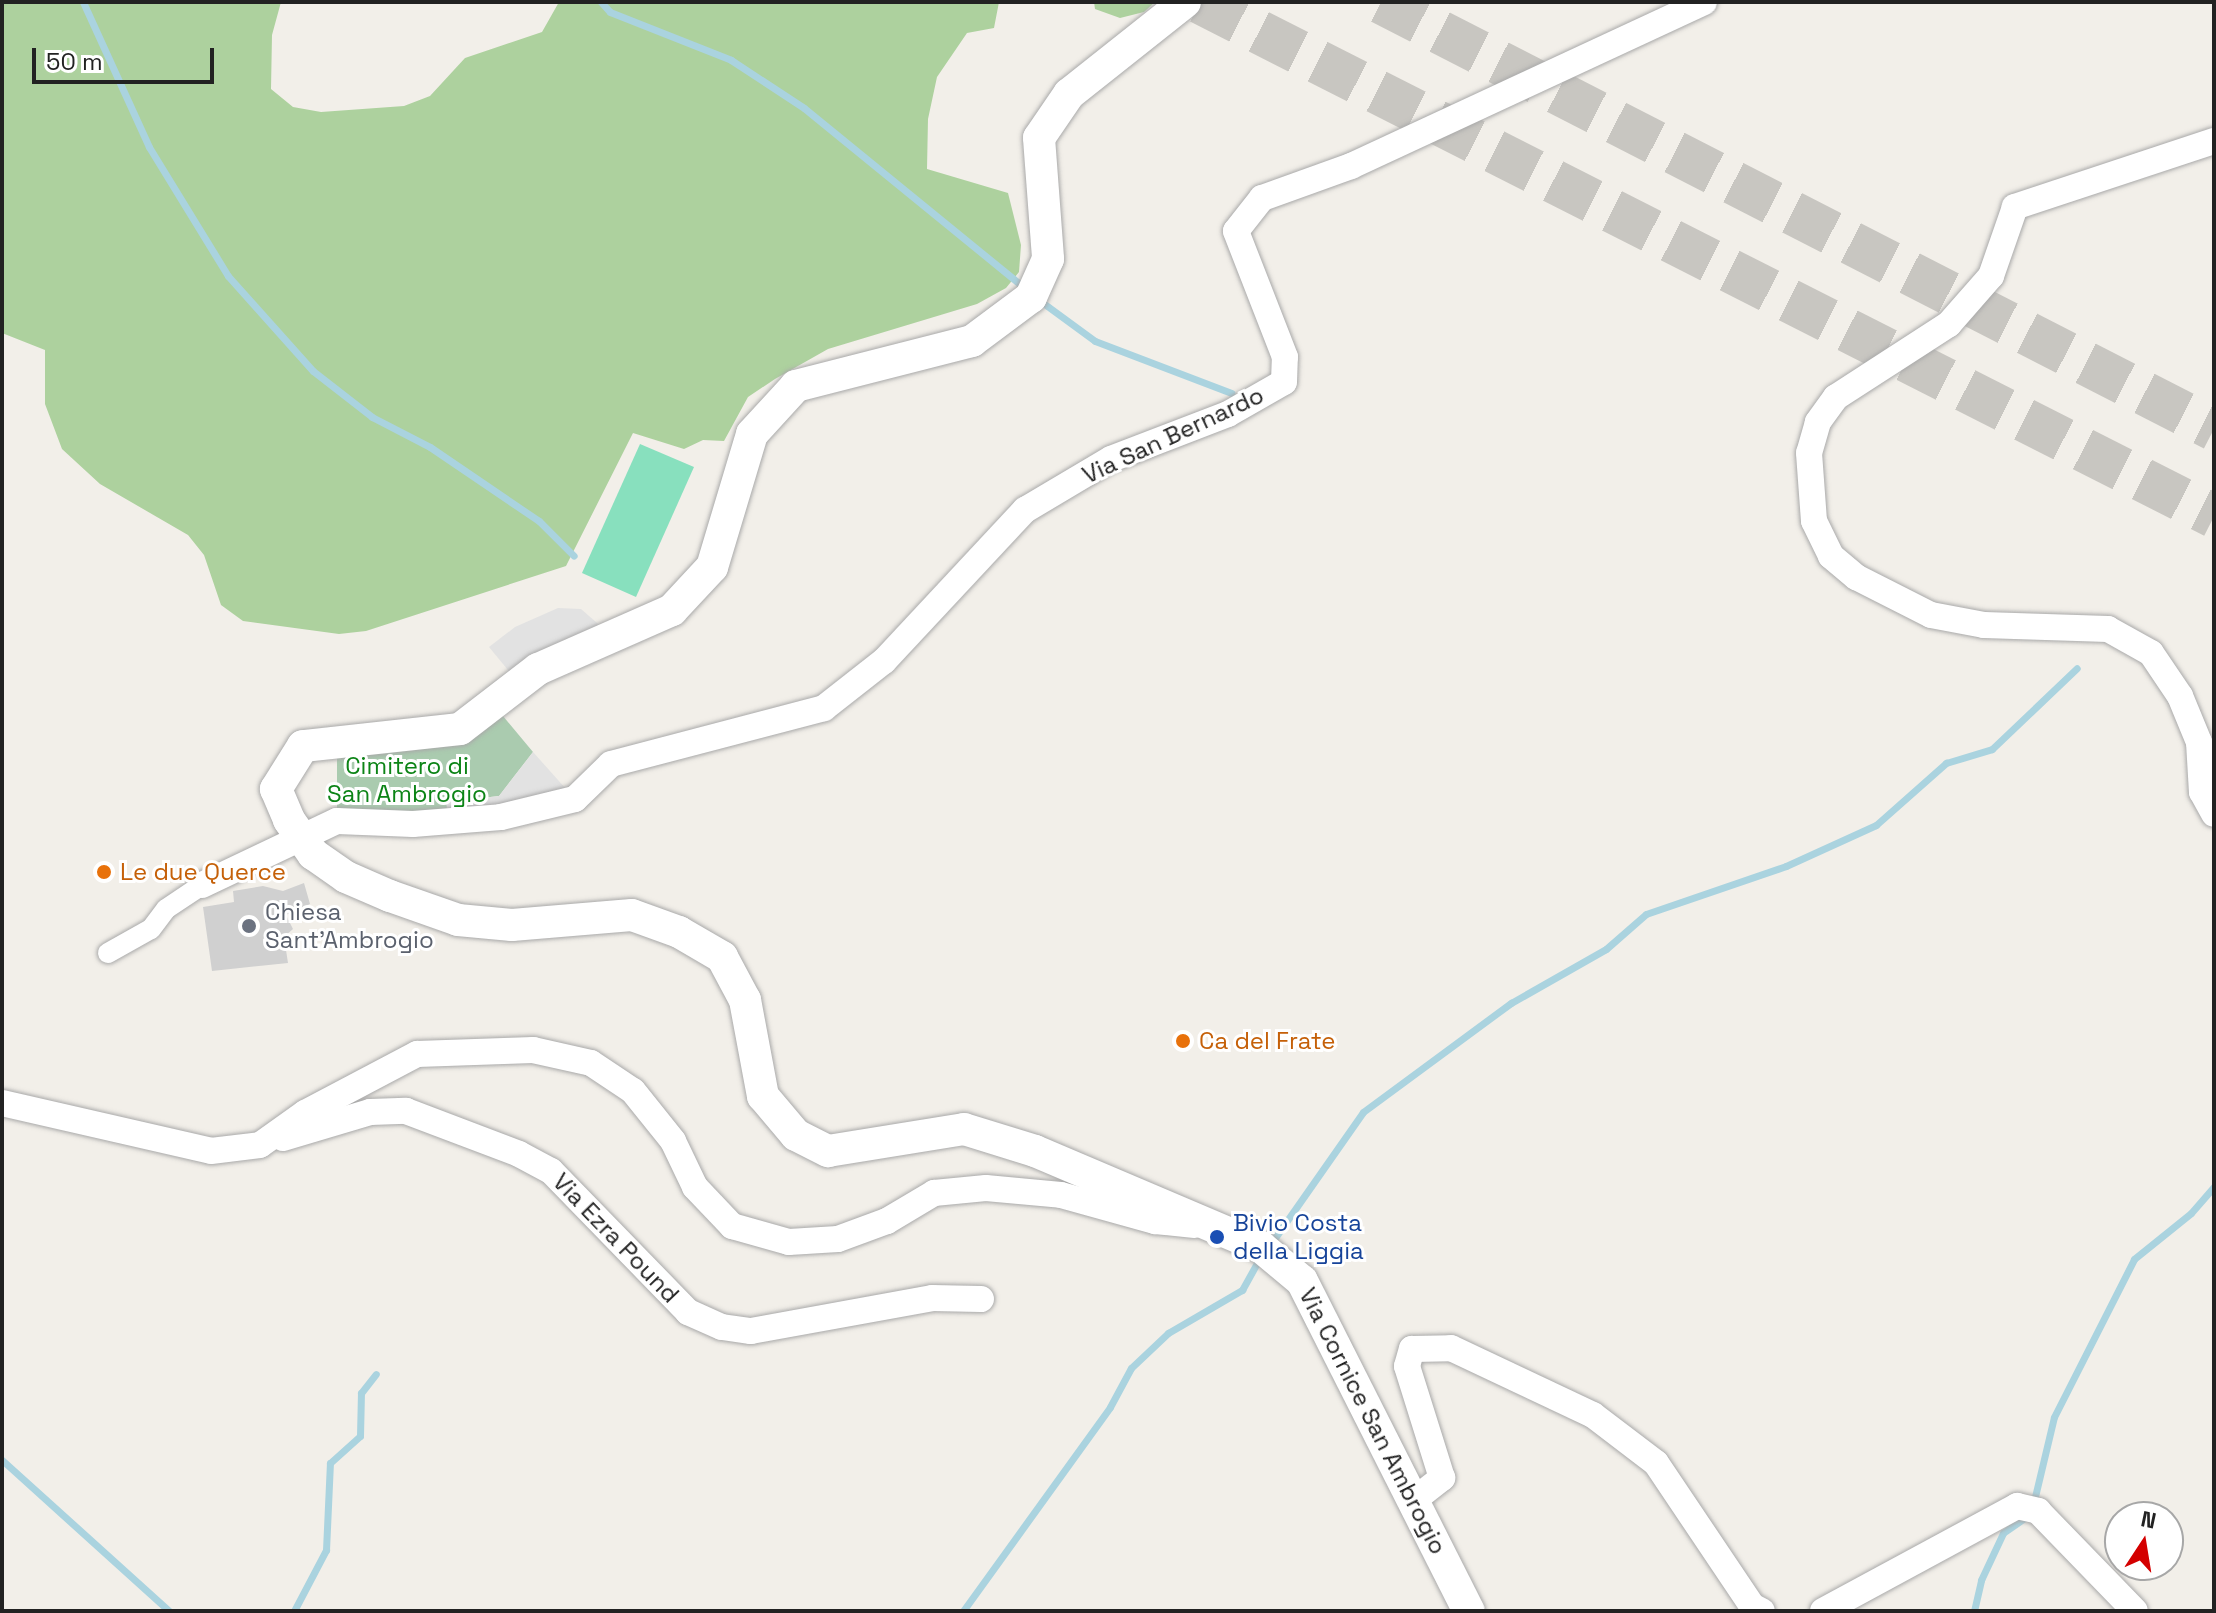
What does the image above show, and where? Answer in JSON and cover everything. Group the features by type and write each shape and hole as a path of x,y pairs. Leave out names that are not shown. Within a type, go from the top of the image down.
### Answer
{"street":[{"name":"Via Cornice San Ambrogio","path":"1185,2 1069,94 1039,138 1048,259 1031,297 972,341 796,386 752,434 712,567 672,610 538,669 460,729 303,746 276,789 313,854 346,877 458,920 512,925 632,915 679,932 722,957 745,1000 763,1096 796,1135 828,1151 964,1129 1035,1151 1261,1247 1302,1281 1469,1611"},
{"name":"Via San Bernardo","path":"300,836 337,821 413,824 501,817 575,799 611,764 824,708 884,661 1025,510 1111,459 1228,414 1284,382 1285,357 1236,231 1262,198 1351,166 1704,2"},
{"path":"2214,141 2015,207 1991,276 1949,324 1836,397 1818,422 1809,453 1814,521 1831,556 1856,577 1931,615 1984,625 2108,629 2151,653 2180,696 2199,742 2202,792 2214,814"},
{"path":"108,953 151,929 166,909 202,885 300,836"},
{"name":"Via Cornice San Ambrogio","path":"2,1103 211,1151 260,1145 305,1113 417,1054 533,1050 591,1063 633,1091 673,1141 695,1187 732,1226 789,1242 838,1239 887,1221 934,1193 986,1188 1061,1195 1155,1221 1214,1227"},
{"name":"Via Ezra Pound","path":"260,1145 370,1112 406,1111 450,1125 551,1171 688,1312 722,1327 751,1331 932,1298 981,1299"},
{"path":"1414,1500 1442,1478 1407,1366 1412,1349 1424,1345 1451,1348 1542,1388 1593,1415 1656,1463 1752,1606 1762,1611"},
{"path":"1823,1611 2028,1508 2135,1611"}],"shaded area":[{"path":"558,608 581,609 604,629 513,676 489,647 515,627"},
{"path":"533,752 575,799 449,821 446,802 499,796"},
{"name":"Chiesa Sant'Ambrogio","path":"304,883 310,904 286,915 293,929 284,937 288,963 212,971 203,907 234,902 233,891 263,886 283,891"}],"green space":[{"path":"2,2 281,2 272,35 271,89 293,107 321,112 404,106 430,96 465,58 542,32 559,2 999,2 994,28 967,33 937,77 928,119 927,169 1008,193 1021,245 1019,272 1006,288 977,304 828,349 775,379 748,397 724,441 703,440 684,449 633,433 566,566 366,631 339,634 243,621 221,605 204,555 188,535 100,484 62,449 45,404 45,350 2,333"},
{"path":"1094,2 1155,2 1144,12 1120,18 1095,9"},
{"path":"640,444 694,467 636,597 582,573"},
{"name":"Cimitero di San Ambrogio","path":"493,704 533,752 499,796 447,802 449,821 337,821 337,740 460,729"}],"waterway":[{"path":"83,2 149,147 228,276 313,371 372,417 430,447 539,521 574,556"},
{"path":"601,2 610,12 731,60 804,108 1026,289"},
{"path":"1039,300 1095,341 1231,393"},
{"path":"1270,1245 1363,1112 1511,1003 1606,949 1646,914 1786,866 1876,825 1946,763 1992,749 2077,668"},
{"path":"2033,1505 2054,1417 2134,1259 2191,1213 2214,1187"},
{"path":"963,1611 1110,1407 1131,1368 1168,1333 1242,1290 1260,1258"},
{"path":"294,1611 326,1550 330,1463 360,1436 361,1393 376,1374"},
{"path":"2,1460 169,1611"},
{"path":"1974,1611 1981,1580 2003,1533 2027,1516"}],"tunnel":[{"path":"1200,2 2214,516"},
{"path":"1381,2 2214,429"}],"place":[{"name":"Le due Querce","path":"104,872"},
{"name":"Chiesa Sant'Ambrogio","path":"249,926"},
{"name":"Ca del Frate","path":"1183,1041"},
{"name":"Bivio Costa della Liggia","path":"1217,1237"}]}
